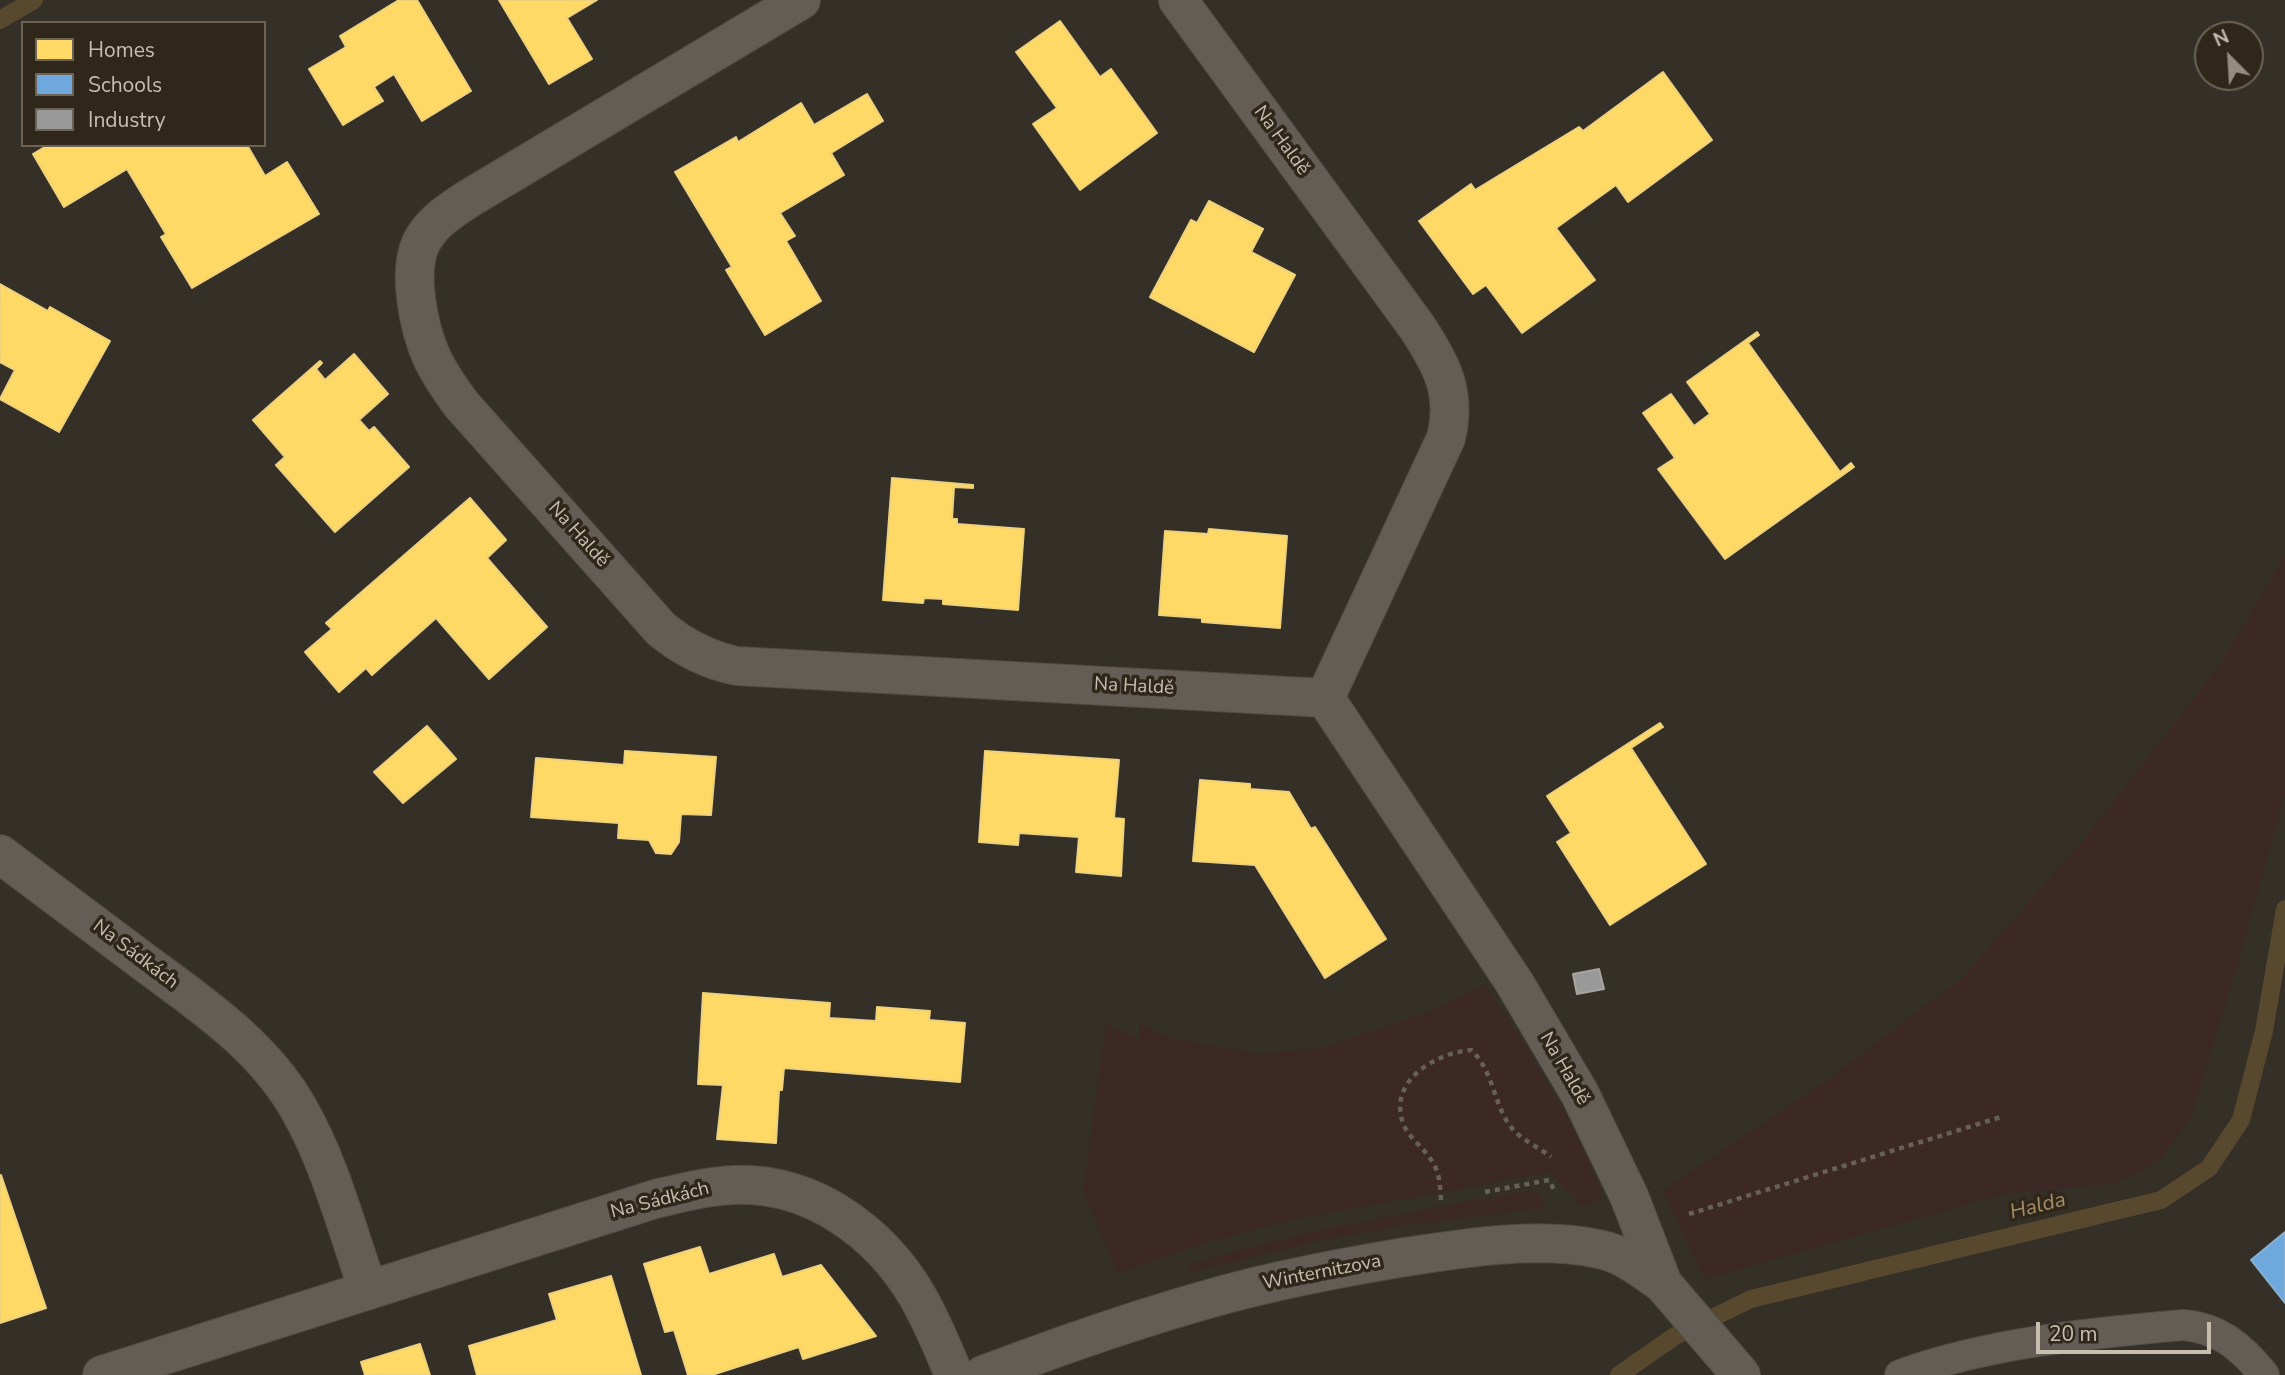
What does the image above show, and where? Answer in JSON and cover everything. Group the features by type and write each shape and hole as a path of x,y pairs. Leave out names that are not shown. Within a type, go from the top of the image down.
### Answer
{"street":[{"name":"Na Haldě","path":"801,0 468,199 431,228 415,260 417,299 432,357 453,393 661,629 687,649 716,662 737,666 1325,698"},
{"name":"Na Haldě","path":"1178,0 1418,327 1449,386 1450,423 1446,438 1325,698"},
{"name":"Na Haldě","path":"1325,698 1514,982 1580,1094 1629,1196 1663,1284 1741,1375"},
{"name":"Na Sádkách","path":"0,854 205,1008 253,1049 278,1077 300,1110 320,1153 368,1289"},
{"name":"Na Sádkách","path":"102,1375 655,1199 699,1188 736,1185 775,1188 813,1199 846,1218 871,1239 897,1267 916,1294 935,1329 954,1375"},
{"name":"Winternitzova","path":"983,1375 1121,1326 1226,1294 1293,1278 1446,1250 1565,1244 1601,1249 1633,1262 1663,1284"}],"lane":[{"path":"1900,1375 1981,1350 2183,1325 2198,1326 2225,1337 2244,1352 2264,1375"}],"path":[{"path":"1441,1200 1439,1177 1433,1161 1403,1123 1400,1107 1403,1092 1413,1075 1433,1060 1454,1052 1471,1050 1481,1060 1512,1129 1555,1160"},
{"path":"1642,1229 2001,1117"},
{"path":"1549,1180 1558,1170"}],"shaded area":[{"path":"2285,556 2285,794 2191,1117 2160,1159 2118,1183 2005,1194 1704,1279 1663,1191 1829,1079 1962,978 2086,837 2220,665"},
{"path":"1485,985 1567,1117 1602,1192 1602,1200 1582,1207 1550,1172 1295,1219 1211,1241 1118,1273 1083,1192 1106,1023 1139,1040 1140,1024 1173,1039 1263,1054 1320,1048 1425,1013"},
{"path":"1533,1190 1541,1197 1545,1208 1406,1225 1327,1239 1191,1272 1189,1265 1317,1231"}],"building: Homes":[{"path":"399,0 417,0 471,91 422,121 394,74 374,87 383,101 343,125 309,69 346,47 340,36"},
{"path":"499,0 597,0 567,18 592,59 549,84"},
{"path":"1060,21 1100,77 1111,69 1157,133 1080,190 1033,124 1057,108 1016,52"},
{"path":"1663,72 1712,140 1628,202 1616,185 1556,228 1595,280 1522,333 1486,285 1473,294 1419,221 1471,184 1475,190 1579,127 1583,131"},
{"path":"867,94 883,121 831,153 844,175 780,213 795,236 786,241 821,301 765,335 726,270 732,267 675,172 736,137 738,142 801,103 814,125"},
{"path":"45,147 248,147 265,176 287,162 319,214 192,288 161,237 166,234 127,169 64,207 33,154"},
{"path":"1209,201 1263,229 1251,252 1295,275 1254,352 1150,297 1191,220 1197,223"},
{"path":"0,284 48,311 50,307 110,341 59,432 0,399 15,370 0,362"},
{"path":"1757,332 1759,335 1748,343 1840,472 1851,463 1854,467 1725,559 1658,469 1675,458 1643,413 1671,394 1694,426 1710,414 1687,382"},
{"path":"354,354 388,394 359,420 369,431 374,427 409,467 335,532 276,465 285,457 253,420 320,361 322,363 316,369 325,380"},
{"path":"892,478 973,485 973,488 954,487 952,519 957,519 957,524 1024,529 1018,610 943,604 943,599 924,598 923,603 883,600"},
{"path":"470,498 506,540 487,558 547,627 489,679 436,618 372,675 366,668 339,692 305,652 332,629 326,623"},
{"path":"1209,529 1287,536 1280,628 1202,622 1202,618 1159,615 1165,531 1208,534"},
{"path":"1660,723 1663,727 1631,748 1706,864 1610,925 1557,842 1571,833 1547,796"},
{"path":"427,726 456,759 403,803 374,772"},
{"path":"625,751 716,757 711,815 681,814 679,842 671,854 656,853 649,840 618,838 619,823 531,817 536,758 624,765"},
{"path":"985,751 1119,760 1114,818 1124,819 1121,876 1076,872 1079,837 1019,833 1018,845 979,842"},
{"path":"1200,780 1250,784 1250,789 1289,792 1311,829 1315,827 1386,939 1325,978 1255,865 1193,861"},
{"path":"703,993 830,1003 829,1018 876,1021 877,1007 930,1011 929,1020 965,1023 960,1082 784,1068 782,1090 779,1090 776,1143 717,1139 723,1085 698,1084"},
{"path":"0,1176 46,1308 0,1323"},
{"path":"700,1247 709,1274 774,1254 782,1277 821,1265 876,1336 803,1359 799,1347 712,1375 688,1375 674,1330 665,1332 644,1264"},
{"path":"611,1276 641,1375 477,1375 469,1346 557,1320 549,1294"},
{"path":"420,1344 430,1375 365,1375 361,1362"}],"building: Schools":[{"path":"2285,1232 2285,1303 2251,1260"}],"building: Industry":[{"path":"1599,969 1604,989 1577,994 1573,974"}],"waterway":[{"path":"0,20 34,0"},
{"name":"Halda","path":"1619,1375 1675,1336 1751,1299 2161,1200 2209,1168 2241,1120 2264,1031 2285,909"}]}
